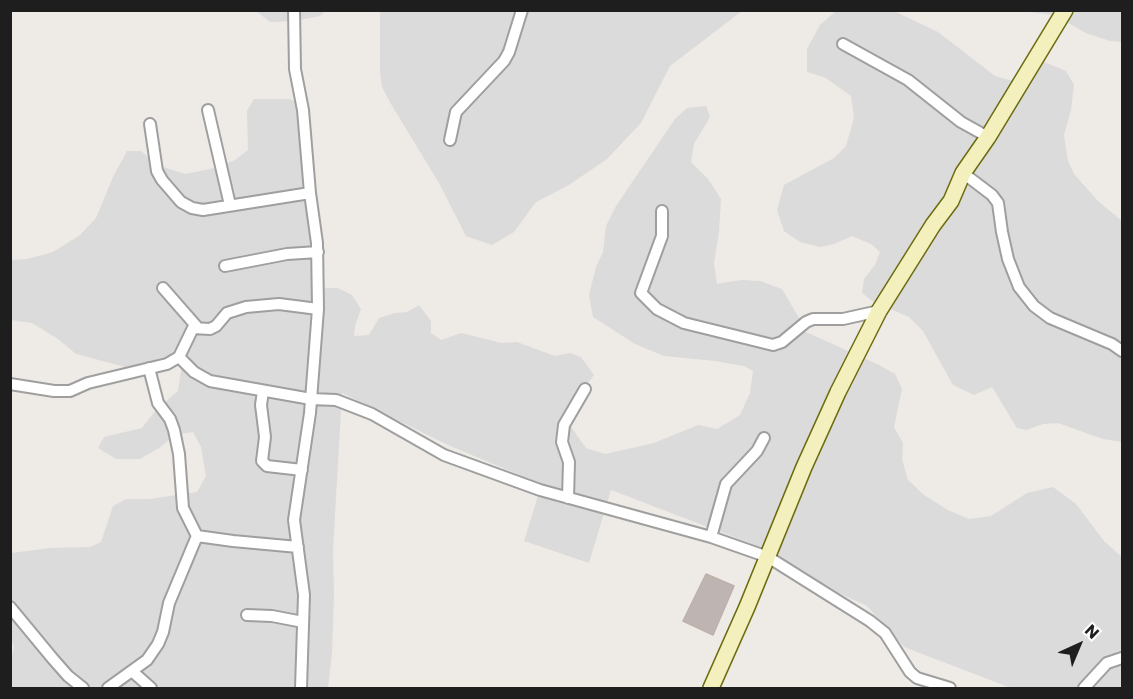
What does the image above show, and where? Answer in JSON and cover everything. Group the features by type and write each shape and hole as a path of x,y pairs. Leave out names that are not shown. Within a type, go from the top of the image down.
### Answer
{"street":[{"path":"294,10 295,69 303,110 318,252 318,309 311,399 294,520 304,595 301,688"},
{"path":"450,140 456,112 504,61 509,52 522,10"},
{"path":"711,688 804,467 838,392 879,311 933,225 951,201 963,173 988,137 1065,10"},
{"path":"843,44 908,80 962,122 988,137"},
{"path":"208,110 230,205"},
{"path":"150,124 157,171 182,202 192,208 203,210 310,193"},
{"path":"963,173 992,195 998,203 1008,259 1019,287 1034,306 1050,318 1112,344 1122,351"},
{"path":"662,211 662,236 641,293 657,309 684,323 773,345 782,342 813,319 843,319 879,311"},
{"path":"225,266 287,254 318,252"},
{"path":"163,288 198,328"},
{"path":"10,384 63,392 167,364 179,357 193,328 210,329 216,326 227,313 246,307 279,304 318,309"},
{"path":"179,357 194,372 210,381 311,399 336,400 372,414 444,454 540,490 711,537 768,557 870,621 885,633 910,672 917,678 950,688"},
{"path":"108,688 147,660 158,644 169,603 197,536 183,508 179,454 174,430 170,419 158,403 149,368"},
{"path":"568,498 569,462 562,442 564,425 585,389"},
{"path":"263,391 261,405 265,437 262,461 267,466 302,470"},
{"path":"711,537 726,484 757,451 764,438"},
{"path":"197,536 298,547"},
{"path":"10,607 68,676 83,688"},
{"path":"247,615 272,616 303,622"},
{"path":"1084,688 1107,663 1122,658"},
{"path":"133,672 151,688"}],"shaded area":[{"path":"380,10 742,11 670,66 641,123 607,159 569,185 536,202 514,232 492,245 466,236 439,183 382,87"},
{"path":"256,11 325,11 320,16 294,21 270,22"},
{"path":"836,11 894,11 938,32 995,76 1025,84 1042,61 1066,71 1074,85 1071,110 1064,135 1068,161 1074,174 1098,201 1122,221 1122,442 1103,439 1058,423 1043,424 1026,430 1017,428 992,387 974,395 953,385 923,331 909,317 872,301 862,293 864,279 875,265 880,252 871,244 852,236 820,247 800,242 784,231 777,210 784,185 834,158 846,146 854,118 851,96 826,78 807,72 807,49 820,25"},
{"path":"1022,11 1122,11 1122,42 1110,41 1086,33 1054,15"},
{"path":"254,99 290,99 303,106 310,171 319,214 323,259 322,288 338,288 352,295 361,309 354,336 369,335 379,318 407,312 419,305 431,321 431,333 441,340 461,333 502,343 517,342 555,356 570,353 581,357 594,375 571,411 571,427 586,448 605,454 654,443 698,425 717,429 740,415 750,393 753,371 744,366 715,361 664,356 635,344 593,317 589,295 596,267 603,252 606,226 616,206 675,119 687,108 706,106 710,117 694,144 691,162 708,179 721,199 714,263 717,284 741,280 760,281 782,289 804,331 895,374 902,389 894,427 903,443 902,459 908,480 924,495 948,510 969,519 991,516 1027,493 1053,487 1076,504 1104,541 1122,557 1122,688 1011,688 904,647 867,606 839,593 760,547 611,490 589,563 524,541 538,496 536,482 448,445 342,393 333,550 332,652 328,688 11,688 11,662 14,646 11,642 11,553 50,548 90,547 101,542 113,506 126,499 150,499 197,492 206,476 201,447 193,432 175,435 140,459 116,459 98,448 104,437 142,428 156,410 178,391 181,361 165,357 129,368 76,354 58,339 32,323 11,320 11,260 27,259 53,252 80,235 96,218 127,151 141,151 157,165 185,174 215,168 235,160 248,150 247,111"}],"building":[{"path":"706,574 734,586 713,635 683,621"}]}
